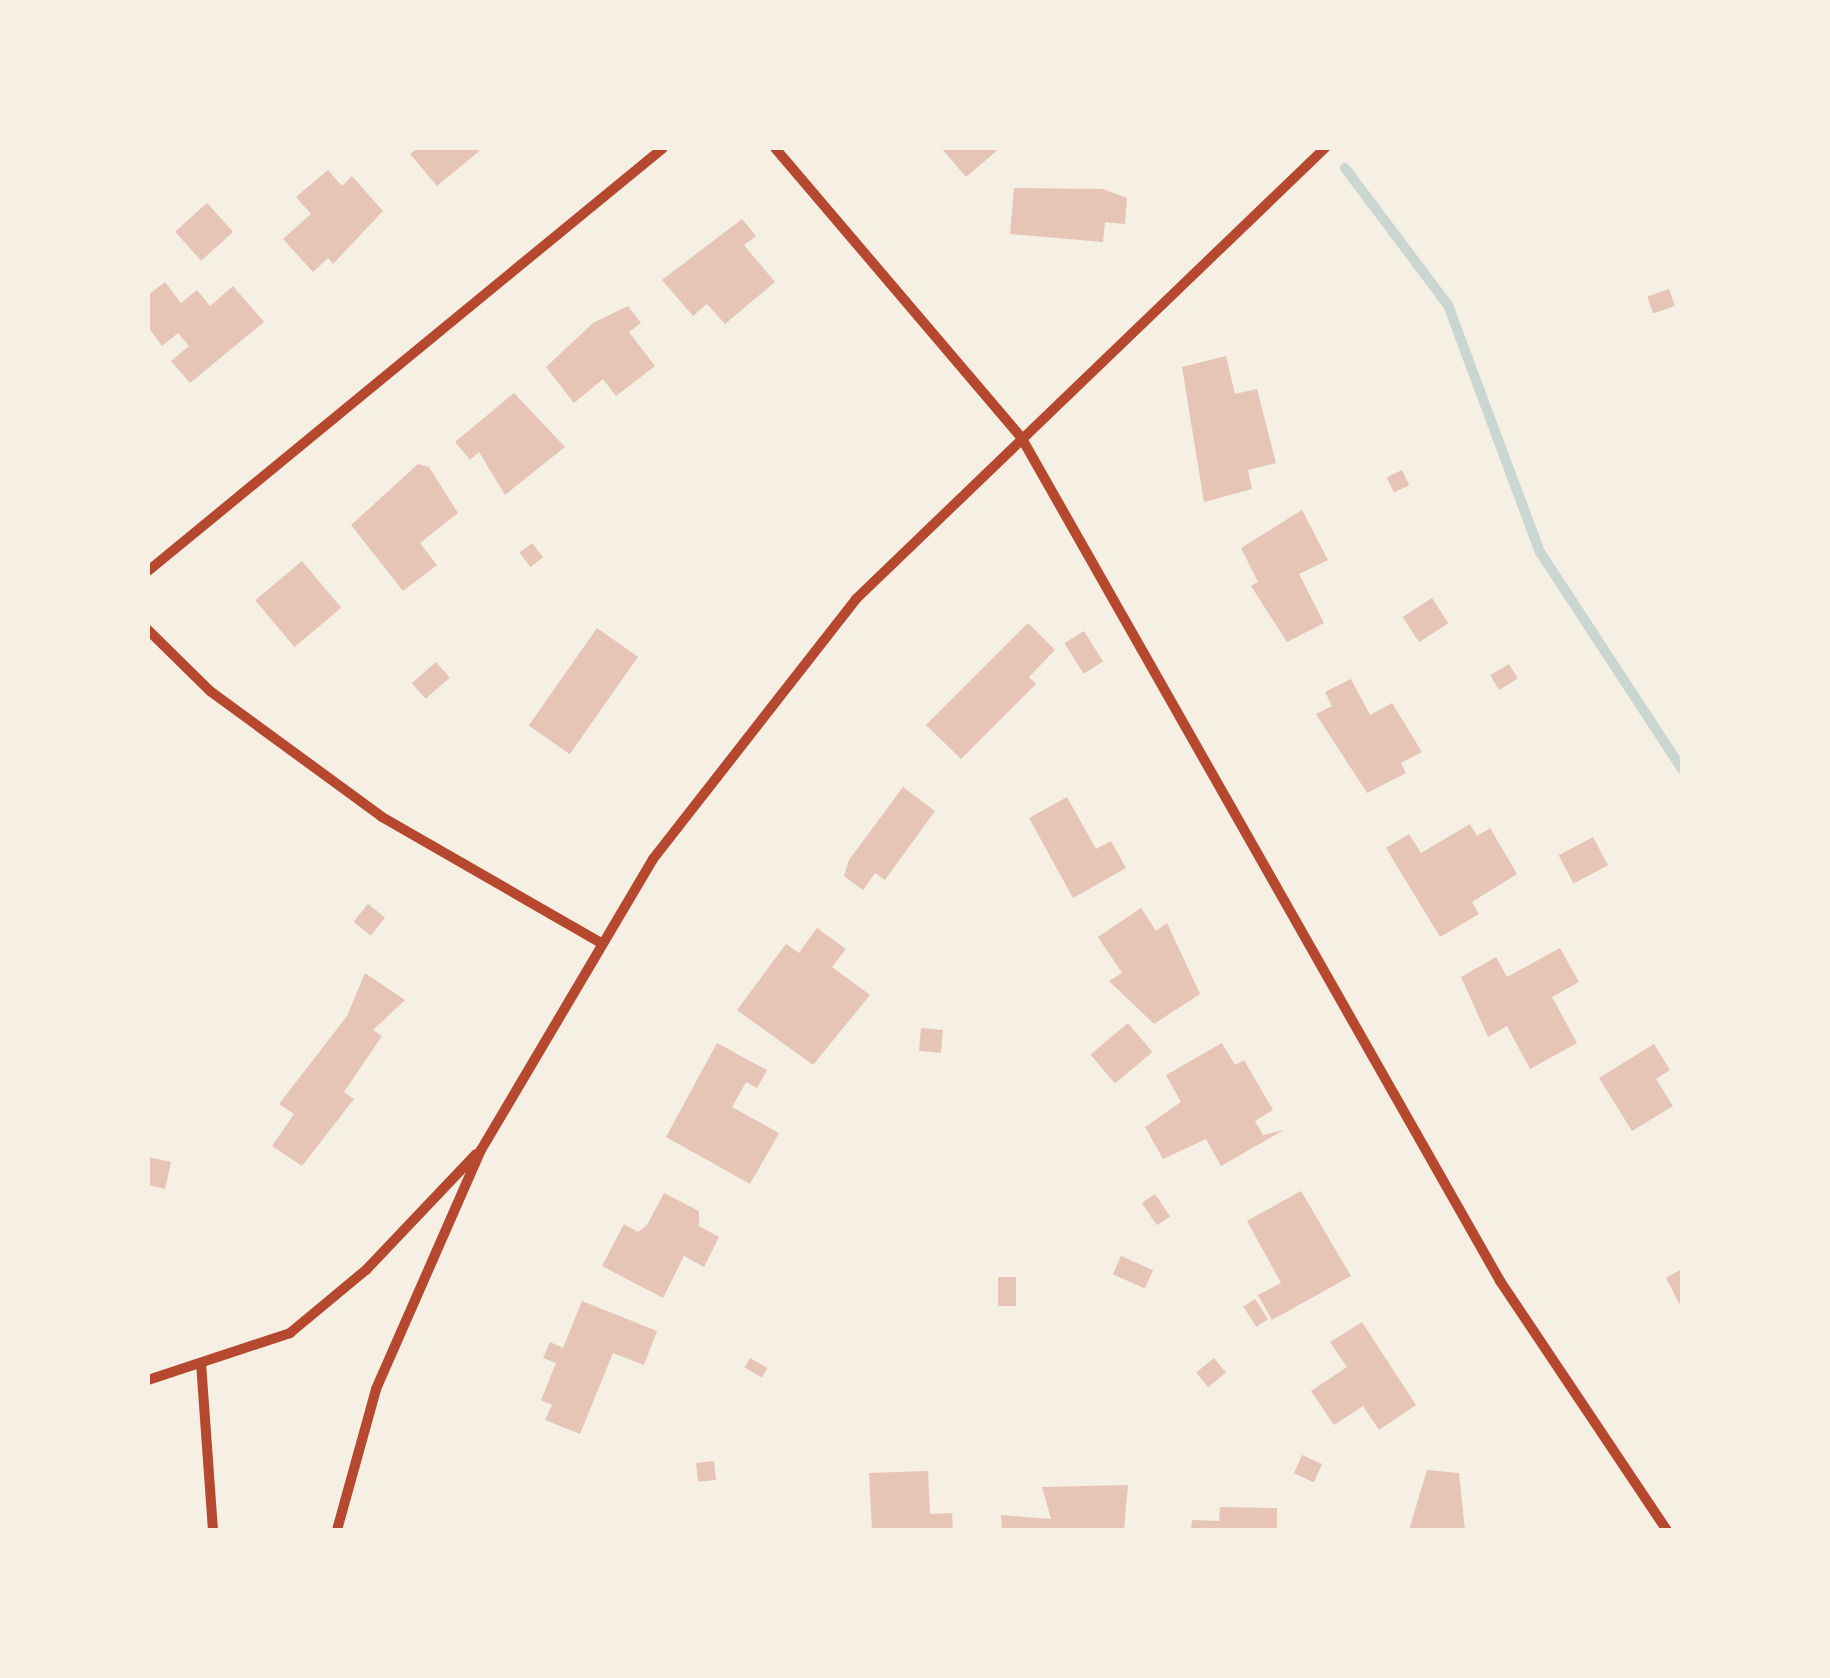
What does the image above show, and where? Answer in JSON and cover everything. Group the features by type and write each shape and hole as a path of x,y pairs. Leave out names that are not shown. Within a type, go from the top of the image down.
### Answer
{"street":[{"path":"148,571 663,148"},
{"path":"774,148 1021,437 1500,1281 1666,1530"},
{"path":"337,1530 376,1389 480,1150 599,942 753,720 856,599 1325,148"},
{"path":"148,630 210,691 382,817 599,942"},
{"path":"148,1380 290,1333 366,1270 480,1150"},
{"path":"200,1363 213,1530"}],"building":[{"path":"418,148 483,148 437,186 410,154"},
{"path":"941,148 1000,148 966,177"},
{"path":"328,170 342,186 352,176 383,211 333,264 328,258 313,272 283,239 311,214 296,197"},
{"path":"1014,188 1103,189 1127,198 1125,224 1105,222 1103,242 1010,234"},
{"path":"207,203 233,232 201,261 175,232"},
{"path":"742,219 756,236 744,245 775,282 725,324 707,304 693,316 662,280"},
{"path":"165,282 181,303 197,290 210,306 233,286 264,322 190,383 171,361 189,346 178,333 162,346 148,327 148,295"},
{"path":"1669,289 1675,306 1653,314 1647,296"},
{"path":"628,306 641,323 629,332 655,366 616,396 603,379 574,403 546,367 593,323"},
{"path":"1226,356 1235,394 1257,389 1276,463 1248,470 1252,489 1204,502 1182,367"},
{"path":"514,393 565,447 505,495 479,452 470,460 455,442"},
{"path":"418,464 429,467 458,513 420,543 437,565 403,591 351,525"},
{"path":"1402,470 1409,485 1394,493 1387,477"},
{"path":"1302,510 1328,560 1299,574 1324,623 1287,642 1251,586 1258,582 1241,548"},
{"path":"532,543 543,557 530,567 519,553"},
{"path":"302,561 341,608 294,647 255,600"},
{"path":"1432,598 1448,623 1419,642 1403,617"},
{"path":"1028,623 1055,650 1029,677 1036,684 961,759 926,725"},
{"path":"597,628 638,657 570,754 529,725"},
{"path":"1084,631 1103,662 1084,674 1064,643"},
{"path":"436,662 450,678 426,699 412,683"},
{"path":"1509,664 1518,679 1499,690 1490,675"},
{"path":"1351,679 1370,715 1392,703 1422,752 1401,763 1406,773 1367,793 1316,714 1332,706 1325,692"},
{"path":"903,787 935,811 885,880 875,873 863,890 844,876 849,860"},
{"path":"1067,797 1096,849 1111,841 1126,868 1073,898 1029,818"},
{"path":"1470,824 1477,836 1490,828 1517,874 1472,902 1479,914 1440,937 1386,848 1409,834 1421,853"},
{"path":"1593,837 1608,865 1574,884 1559,855"},
{"path":"368,904 385,918 371,936 354,922"},
{"path":"1141,908 1156,931 1167,923 1200,994 1154,1024 1109,981 1122,973 1098,937"},
{"path":"817,928 846,949 832,967 870,995 813,1065 737,1010 786,944 799,953"},
{"path":"1560,948 1579,982 1552,997 1577,1043 1530,1069 1507,1026 1488,1037 1461,977 1496,957 1507,977"},
{"path":"365,973 405,1000 373,1030 382,1036 344,1092 354,1099 302,1166 272,1146 294,1114 279,1104 347,1016"},
{"path":"1128,1023 1152,1052 1115,1084 1090,1054"},
{"path":"921,1028 943,1030 941,1053 919,1051"},
{"path":"717,1043 767,1070 757,1088 746,1082 732,1107 779,1133 750,1184 666,1137"},
{"path":"1222,1043 1235,1065 1244,1060 1273,1110 1255,1121 1263,1135 1284,1130 1221,1166 1206,1139 1163,1159 1145,1127 1181,1102 1166,1075"},
{"path":"1654,1044 1670,1070 1656,1079 1673,1106 1632,1131 1599,1078"},
{"path":"148,1157 171,1162 165,1189 148,1185"},
{"path":"1301,1191 1351,1276 1272,1320 1258,1295 1281,1283 1247,1221"},
{"path":"664,1193 699,1211 699,1226 719,1237 704,1267 684,1256 663,1298 602,1266 624,1224 638,1232 647,1225"},
{"path":"1155,1194 1170,1216 1157,1225 1142,1203"},
{"path":"1121,1256 1153,1270 1145,1289 1113,1274"},
{"path":"1682,1269 1682,1309 1666,1278"},
{"path":"998,1277 1016,1277 1016,1306 998,1306"},
{"path":"1255,1299 1268,1319 1256,1327 1243,1307"},
{"path":"582,1301 657,1331 644,1365 613,1353 580,1434 545,1420 552,1405 541,1400 556,1363 543,1358 550,1342 563,1348"},
{"path":"1362,1322 1416,1405 1379,1430 1363,1406 1334,1425 1311,1391 1347,1367 1330,1342"},
{"path":"750,1358 767,1368 762,1378 744,1368"},
{"path":"1214,1358 1226,1373 1208,1387 1196,1372"},
{"path":"1302,1455 1322,1464 1314,1482 1294,1473"},
{"path":"714,1461 716,1480 698,1482 696,1463"},
{"path":"1427,1470 1459,1473 1465,1530 1409,1530"},
{"path":"928,1471 930,1514 952,1513 953,1530 872,1530 869,1473"},
{"path":"1128,1485 1124,1530 1002,1530 1001,1515 1051,1519 1042,1487"},
{"path":"1220,1507 1277,1508 1277,1530 1191,1530 1192,1520 1219,1521"}],"waterway":[{"path":"1345,168 1448,305 1540,552 1682,769"}]}
